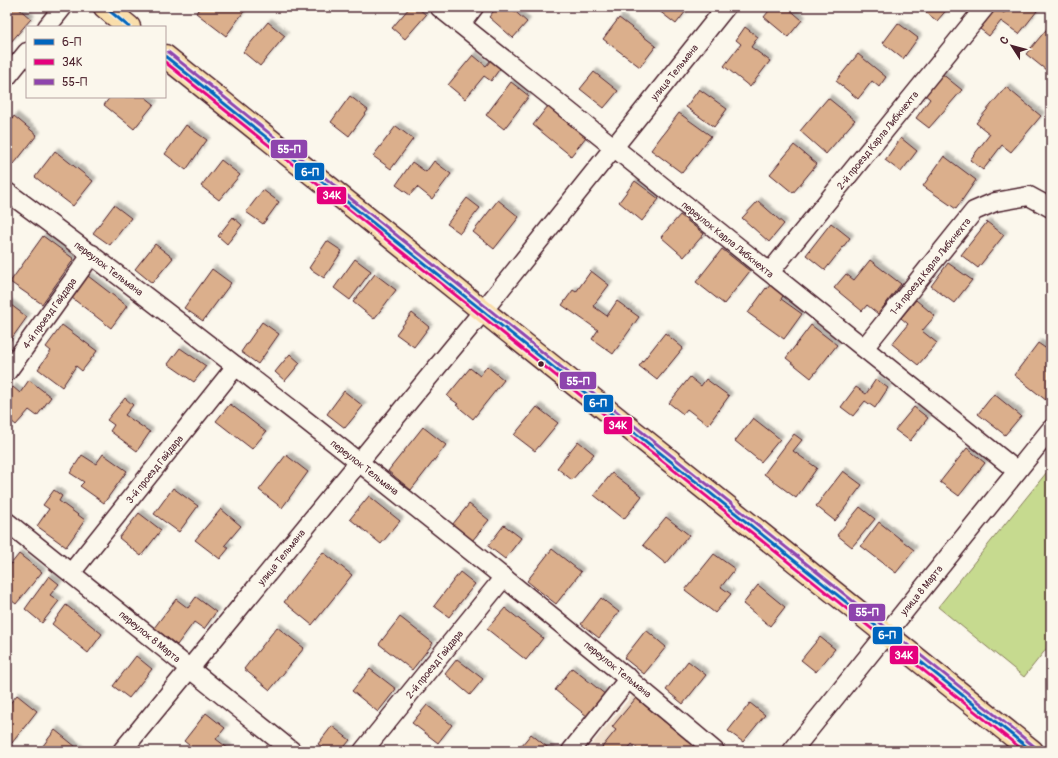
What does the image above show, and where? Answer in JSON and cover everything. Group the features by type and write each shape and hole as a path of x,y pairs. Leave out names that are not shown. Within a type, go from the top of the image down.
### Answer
{"main road":[{"path":"104,7 129,26"},
{"path":"166,57 1032,751"}],"street":[{"path":"48,26 63,7"},
{"name":"переулок Карла Либкнехта","path":"439,7 1017,471"},
{"path":"461,24 474,7"},
{"name":"улица Тельмана","path":"122,751 483,311 726,7"},
{"name":"2-й проезд Карла Либкнехта","path":"770,272 985,7"},
{"path":"7,77 26,53"},
{"name":"переулок Тельмана","path":"7,192 92,254 359,462 629,678 715,751"},
{"name":"1-й проезд Карла Либкнехта","path":"864,348 974,211 995,202 1029,196 1051,208"},
{"name":"4-й проезд Гайдара","path":"7,372 92,254"},
{"name":"3-й проезд Гайдара","path":"71,573 236,366"},
{"name":"улица 8 Марта","path":"792,751 1051,429"},
{"name":"переулок 8 Марта","path":"7,522 292,751"},
{"name":"2-й проезд Гайдара","path":"364,751 504,577"},
{"path":"571,751 629,678"}],"shaded area":[{"path":"634,693 704,751 586,751"}],"green space":[{"path":"1051,467 1051,643 1024,677 938,607"}],"building":[{"path":"7,7 17,7 31,19 10,43 7,41"},
{"path":"200,7 242,7 245,10 226,36 196,13"},
{"path":"410,7 417,7 426,15 405,39 392,28"},
{"path":"497,7 510,7 527,22 513,38 489,17"},
{"path":"654,7 689,7 676,24"},
{"path":"772,7 787,7 802,20 788,37 764,17"},
{"path":"919,7 949,7 937,21"},
{"path":"1009,7 1032,7 1037,11 1019,34 1001,21 989,36 980,29 996,8 1004,13"},
{"path":"619,18 656,46 640,67 603,39"},
{"path":"268,22 285,36 260,66 243,52"},
{"path":"898,23 918,38 903,59 883,43"},
{"path":"1051,24 1051,74 1026,54"},
{"path":"745,27 758,37 751,47 770,61 750,87 724,66 741,44 736,40"},
{"path":"858,54 886,77 879,87 872,81 858,99 836,81"},
{"path":"473,55 486,66 491,60 501,67 491,81 484,76 465,99 448,85"},
{"path":"594,72 618,91 604,108 580,89"},
{"path":"941,73 962,90 929,128 916,118 930,99 924,94"},
{"path":"511,82 529,96 504,129 486,115"},
{"path":"1006,87 1041,116 1011,152 1002,145 983,170 970,160 990,134 976,123"},
{"path":"699,89 727,109 714,127 686,107"},
{"path":"350,96 368,110 349,136 331,122"},
{"path":"109,98 146,98 154,104 134,129 104,105"},
{"path":"828,98 855,120 826,154 800,131"},
{"path":"548,106 586,137 571,156 533,125"},
{"path":"679,113 711,136 682,173 651,150"},
{"path":"14,116 37,135 14,164 7,158 7,126"},
{"path":"186,125 207,140 186,170 165,154"},
{"path":"396,126 413,139 391,169 373,156"},
{"path":"901,138 917,151 901,172 885,160"},
{"path":"794,145 817,164 793,193 770,174"},
{"path":"55,151 93,181 73,206 35,177"},
{"path":"944,156 976,180 956,209 923,186"},
{"path":"221,160 240,175 219,200 201,186"},
{"path":"434,161 451,174 432,199 417,187 410,195 396,185 412,162 426,172"},
{"path":"635,181 659,199 642,221 619,202"},
{"path":"263,190 279,202 263,224 246,212"},
{"path":"467,198 480,208 460,233 447,224"},
{"path":"498,200 519,217 494,249 473,232"},
{"path":"758,201 784,224 769,242 742,218"},
{"path":"114,205 131,218 110,245 93,233"},
{"path":"680,215 704,234 684,257 661,237"},
{"path":"233,217 242,225 227,244 218,236"},
{"path":"987,222 1004,235 978,268 961,255"},
{"path":"831,223 850,238 825,270 806,255"},
{"path":"43,236 74,259 42,304 10,282"},
{"path":"327,241 342,251 324,278 309,268"},
{"path":"155,244 173,258 152,283 135,269"},
{"path":"722,249 750,271 724,304 696,282"},
{"path":"355,259 371,271 350,300 334,288"},
{"path":"870,260 901,284 878,314 867,305 862,311 834,288 846,274 854,280"},
{"path":"948,263 972,280 954,303 931,286"},
{"path":"212,269 231,283 203,321 184,308"},
{"path":"591,271 609,285 593,306 607,316 617,301 639,317 613,354 592,339 598,330 562,305 573,290 576,292"},
{"path":"375,274 396,290 374,319 353,302"},
{"path":"88,276 127,306 111,328 72,298"},
{"path":"774,280 787,290 781,299 802,314 784,339 748,313 766,288 767,289"},
{"path":"916,300 935,316 922,331 937,343 918,365 892,344 908,324 901,318"},
{"path":"7,302 27,317 7,345"},
{"path":"412,313 429,327 414,347 396,334"},
{"path":"262,322 279,334 258,364 241,352"},
{"path":"62,325 97,351 82,371 76,366 62,387 38,369 51,351 46,347"},
{"path":"811,325 837,345 811,378 786,358"},
{"path":"665,333 683,348 657,380 639,366"},
{"path":"1038,343 1051,352 1051,396 1047,401 1014,375"},
{"path":"180,348 206,366 194,382 168,364"},
{"path":"290,354 300,363 285,381 275,372"},
{"path":"487,366 504,380 473,419 456,405 458,404 447,396 470,368 480,376"},
{"path":"690,377 701,386 706,379 729,396 708,425 687,409 683,414 669,403"},
{"path":"876,379 888,388 875,408 865,401 853,416 841,407 856,387 866,394"},
{"path":"29,380 51,397 37,416 29,410 16,425 7,418 7,395 13,387 20,393"},
{"path":"344,391 363,406 345,428 327,414"},
{"path":"994,394 1021,416 1005,435 978,414"},
{"path":"125,398 133,405 125,415 150,432 137,451 110,431 114,425 107,420"},
{"path":"230,404 266,432 252,449 216,421"},
{"path":"537,407 558,423 535,451 514,435"},
{"path":"914,407 928,418 910,441 895,430"},
{"path":"753,418 780,439 761,462 735,441"},
{"path":"423,427 446,445 411,490 388,471"},
{"path":"794,434 802,440 793,451 817,468 796,498 764,474"},
{"path":"578,441 594,454 572,480 557,468"},
{"path":"967,448 985,463 959,496 940,482"},
{"path":"103,454 127,471 104,503 80,486 84,482 70,473 82,455 96,464"},
{"path":"286,455 308,472 282,508 259,490"},
{"path":"843,471 862,485 835,521 816,506"},
{"path":"612,473 642,496 624,519 594,495"},
{"path":"173,488 198,506 179,532 154,514"},
{"path":"54,490 62,496 59,501 85,520 66,547 37,526 49,509 43,505"},
{"path":"369,496 400,521 381,544 350,519"},
{"path":"469,504 489,520 472,541 452,525"},
{"path":"860,507 875,519 852,547 837,535"},
{"path":"221,509 241,526 225,545 229,548 220,559 195,540"},
{"path":"139,513 161,530 141,556 119,538"},
{"path":"666,517 689,535 666,564 643,545"},
{"path":"879,522 914,550 896,573 861,546"},
{"path":"504,525 521,538 505,559 488,546"},
{"path":"552,549 581,572 556,604 527,581"},
{"path":"323,552 352,575 312,625 284,602"},
{"path":"19,554 42,572 16,604 7,597 7,569"},
{"path":"714,554 735,569 721,587 731,594 715,613 685,590"},
{"path":"460,572 475,584 449,617 434,606"},
{"path":"49,576 59,584 50,595 59,601 42,623 25,609"},
{"path":"758,585 785,607 770,626 743,604"},
{"path":"196,597 216,612 204,629 194,622 177,645 154,628 176,599 188,608"},
{"path":"601,598 619,612 599,638 581,624"},
{"path":"66,605 102,634 88,653 52,624"},
{"path":"505,608 543,638 526,660 487,629"},
{"path":"400,617 433,643 412,670 379,644"},
{"path":"277,627 304,648 270,690 244,669"},
{"path":"646,630 666,647 644,674 624,658"},
{"path":"820,637 835,649 816,672 801,660"},
{"path":"136,656 152,669 129,698 113,686"},
{"path":"457,659 483,679 470,695 445,674"},
{"path":"688,661 706,675 683,704 666,690"},
{"path":"572,668 606,695 588,717 555,690"},
{"path":"370,669 396,689 378,712 352,691"},
{"path":"17,695 37,711 12,743 7,739 7,707"},
{"path":"636,698 700,751 640,751 632,744 626,751 599,751 616,730 612,727"},
{"path":"750,703 765,715 743,742 728,731"},
{"path":"427,705 452,725 438,743 412,723"},
{"path":"206,713 225,728 216,739 229,749 228,751 196,751 184,741"},
{"path":"332,726 350,740 341,751 327,751 318,744"},
{"path":"55,730 81,751 39,751"},
{"path":"531,734 552,751 517,751"}],"transit line":[{"name":"6-П","path":"105,7 128,26"},
{"name":"55-П","path":"168,52 1035,747"},
{"name":"6-П","path":"166,57 1032,751"},
{"name":"34К","path":"166,63 1024,751"}]}
